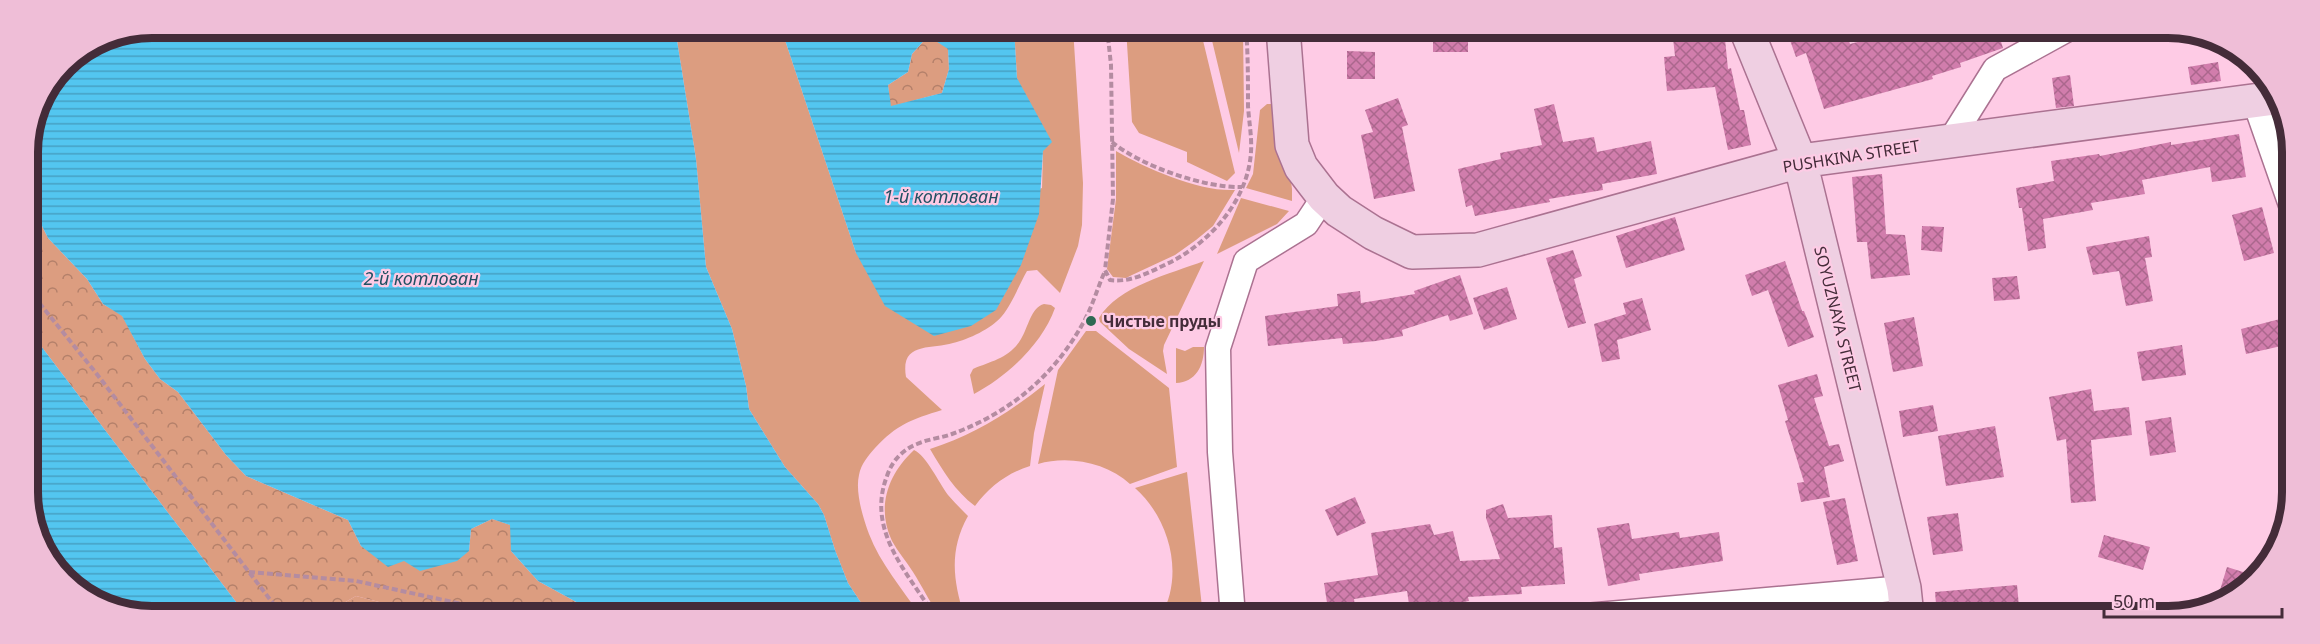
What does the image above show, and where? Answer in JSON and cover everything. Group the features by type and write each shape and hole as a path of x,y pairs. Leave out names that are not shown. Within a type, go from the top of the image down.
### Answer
{"street":[{"name":"PUSHKINA STREET","path":"1285,38 1292,145 1301,167 1331,204 1372,233 1412,252 1478,250 1800,161 2265,100"},
{"name":"SOYUZNAYA STREET","path":"1750,38 1800,161 1905,602"},
{"path":"1950,141 1995,69 2052,38"},
{"path":"2265,100 2282,171"},
{"path":"1232,606 1220,452 1218,348 1246,261 1306,224 1331,204"},
{"path":"1814,606 1905,602"}],"path":[{"path":"928,606 890,548 883,532 881,512 883,488 892,464 898,456 916,444 951,434 999,411 1042,379 1082,326 1105,270 1113,200 1111,65 1108,38"},
{"path":"1105,270 1110,280 1127,280 1178,258 1202,243 1221,223 1248,174 1251,153 1246,38"},
{"path":"1112,142 1132,156 1164,170 1219,185 1242,187"},
{"path":"38,301 275,606"},
{"path":"249,572 356,581 468,606"}],"green space":[{"path":"677,38 784,38 856,253 1042,188 1043,151 1017,78 1015,38 1074,38 1083,183 1082,225 1078,246 1060,293 1037,270 1027,271 1006,311 992,325 959,341 912,352 905,365 906,377 942,410 898,428 870,454 860,471 859,497 869,534 885,566 914,606 863,606 848,583 818,504 785,467 749,409 746,386 732,329 706,267 696,159"},
{"path":"926,38 931,38 948,48 949,69 942,93 890,107 888,85 908,72 912,54"},
{"path":"1127,38 1202,38 1235,173 1227,181 1187,162 1187,152 1139,133 1132,122"},
{"path":"1211,38 1243,38 1244,111 1239,153"},
{"path":"1267,104 1272,104 1284,125 1292,201 1246,188 1253,174 1260,110"},
{"path":"1116,151 1174,178 1221,190 1235,190 1213,226 1196,240 1175,255 1126,278 1113,277 1107,269 1116,199"},
{"path":"1241,198 1289,211 1277,224 1217,254"},
{"path":"38,218 48,238 87,279 103,304 122,315 145,359 160,379 178,392 226,455 246,476 348,520 361,546 404,561 469,551 471,529 492,519 511,525 511,551 538,581 584,606 382,606 379,602 356,596 339,606 239,606 38,342"},
{"path":"1204,261 1164,345 1167,374 1129,349 1100,322 1099,318 1108,307 1132,289"},
{"path":"1044,304 1055,308 1033,346 999,378 974,394 970,375 973,369 1012,351 1021,339 1033,313"},
{"path":"1086,331 1096,331 1169,388 1177,467 1130,484 1110,471 1087,463 1062,460 1038,464 1058,370"},
{"path":"1193,347 1204,347 1198,372 1189,380 1176,383 1176,348 1185,351"},
{"path":"1045,384 1034,433 1030,466 999,482 975,506 955,487 930,449 962,437 991,422"},
{"path":"914,450 919,453 948,495 968,516 955,553 955,577 961,606 933,606 894,545 887,528 885,504 887,492 891,480"},
{"path":"1187,472 1202,606 1165,606 1172,582 1170,548 1157,515 1135,488"},
{"path":"356,596 379,602 382,606 339,606"}],"water":[{"name":"2-й котлован","path":"136,38 677,38 696,159 706,267 732,329 746,386 749,409 785,467 818,504 848,583 863,606 584,606 538,581 511,551 510,525 492,519 471,529 469,551 457,561 420,571 404,561 388,567 361,546 348,520 246,476 226,455 178,392 160,379 145,359 122,316 103,304 87,279 48,238 38,218 38,144 41,122 46,108 66,76 82,61 101,49 122,41"},
{"name":"1-й котлован","path":"784,38 926,38 912,54 908,72 888,85 891,106 942,93 949,69 948,49 931,38 1015,38 1017,78 1052,142 1043,151 1039,214 1021,265 996,310 971,326 934,336 885,306 856,253"},
{"path":"38,342 239,606 136,606 101,595 82,583 61,562 49,543 38,508"}],"building":[{"path":"1433,38 1468,38 1468,52 1433,52"},
{"path":"1673,38 1725,38 1728,69 1731,68 1740,110 1744,110 1751,145 1728,150 1715,87 1667,91 1664,57 1675,56"},
{"path":"1789,38 1848,38 1850,44 1873,38 2000,38 2003,48 1960,63 1961,67 1932,76 1933,79 1824,109 1806,53 1796,57"},
{"path":"1347,51 1375,52 1375,79 1347,79"},
{"path":"2218,62 2221,81 2191,85 2188,67"},
{"path":"2070,75 2074,106 2056,108 2052,78"},
{"path":"1398,98 1408,125 1402,127 1415,191 1374,199 1361,135 1373,132 1365,110"},
{"path":"1554,104 1563,142 1594,137 1597,152 1651,141 1657,174 1602,184 1603,190 1549,199 1550,202 1475,216 1472,205 1466,207 1458,169 1501,159 1500,153 1542,145 1534,109"},
{"path":"2239,134 2246,177 2212,182 2210,167 2142,180 2145,194 2091,203 2093,210 2043,219 2046,248 2028,251 2022,208 2019,208 2016,188 2054,181 2051,161 2099,154 2100,156 2171,142 2171,145"},
{"path":"1882,174 1886,234 1905,235 1910,275 1871,279 1867,242 1857,242 1852,177"},
{"path":"2262,207 2274,253 2244,261 2232,215"},
{"path":"1675,217 1685,250 1626,268 1616,236"},
{"path":"1922,226 1944,227 1942,252 1921,250"},
{"path":"2149,236 2152,257 2145,258 2153,301 2126,306 2119,271 2093,275 2086,247"},
{"path":"1573,250 1582,276 1574,279 1586,323 1568,328 1546,258"},
{"path":"1785,261 1802,311 1804,311 1814,337 1788,347 1768,290 1752,296 1745,275"},
{"path":"1460,275 1473,314 1450,321 1448,315 1402,330 1403,336 1376,341 1343,344 1342,338 1268,346 1265,316 1338,306 1337,294 1360,291 1361,303 1415,294 1414,291"},
{"path":"2017,276 2020,299 1994,301 1992,278"},
{"path":"1507,287 1517,319 1484,330 1473,298"},
{"path":"1642,298 1651,330 1617,340 1620,359 1602,362 1594,324 1626,314 1623,303"},
{"path":"1914,317 1923,366 1893,372 1884,323"},
{"path":"2282,319 2282,346 2246,354 2241,329"},
{"path":"2182,345 2186,375 2142,381 2137,352"},
{"path":"1817,374 1823,396 1814,398 1829,446 1839,444 1844,461 1824,467 1830,497 1801,502 1797,483 1804,482 1785,421 1788,420 1778,385"},
{"path":"2091,389 2094,411 2129,407 2132,435 2091,440 2096,501 2071,503 2066,439 2057,441 2049,397"},
{"path":"1933,405 1938,431 1903,437 1899,411"},
{"path":"2171,417 2176,452 2150,456 2145,421"},
{"path":"1995,426 2004,477 1946,486 1938,436"},
{"path":"1355,497 1366,523 1337,536 1325,510"},
{"path":"1845,498 1858,561 1837,565 1823,502"},
{"path":"1503,504 1508,518 1552,515 1554,548 1562,547 1565,584 1521,587 1522,594 1468,597 1469,601 1440,606 1409,606 1407,591 1354,599 1355,606 1327,606 1324,583 1378,575 1371,533 1430,524 1434,535 1453,531 1460,561 1500,559 1486,518 1486,510"},
{"path":"1958,513 1963,551 1933,555 1927,517"},
{"path":"1629,523 1632,539 1679,532 1680,538 1719,532 1723,561 1639,574 1640,580 1608,586 1597,528"},
{"path":"2104,535 2150,547 2143,570 2098,557"},
{"path":"2227,567 2248,574 2232,587 2219,595"},
{"path":"2017,585 2019,606 1936,606 1935,592"}],"place":[{"name":"Чистые пруды","path":"1091,321"}]}
